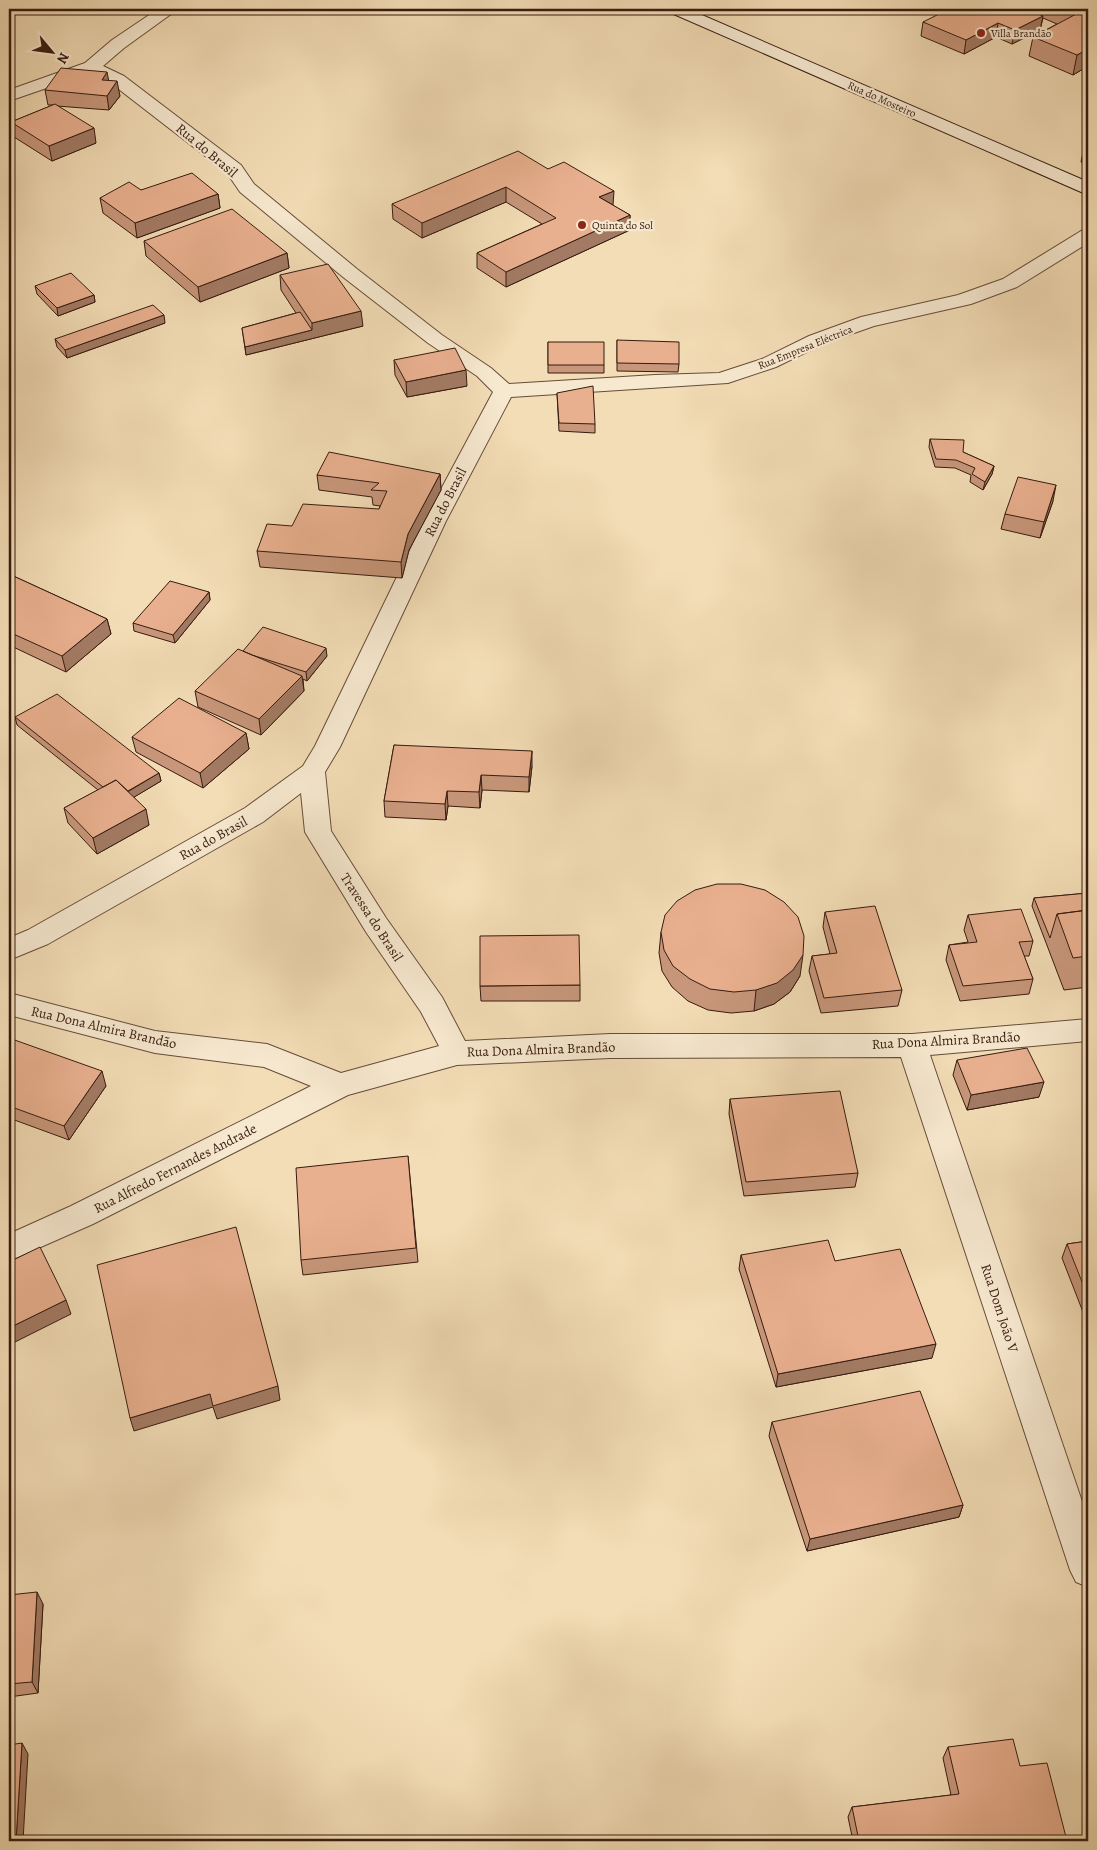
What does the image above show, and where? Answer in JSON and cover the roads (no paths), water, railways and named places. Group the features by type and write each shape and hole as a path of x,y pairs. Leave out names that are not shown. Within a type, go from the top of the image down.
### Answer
{"street":[{"path":"9,96 91,67 125,39 170,9"},
{"name":"Rua do Mosteiro","path":"675,9 1088,189"},
{"name":"Rua do Brasil","path":"9,949 38,936 254,815 312,772 331,739 435,521 504,391 484,372 435,340 350,273 247,188 234,169 118,80 91,67"},
{"name":"Rua Empresa Eléctrica","path":"504,391 655,381 722,379 769,363 816,340 868,322 964,300 1010,283 1088,236"},
{"name":"Travessa do Brasil","path":"312,772 318,832 376,925 432,1005 457,1053"},
{"name":"Rua Dona Almira Brandão","path":"9,1004 155,1042 267,1056 340,1085 457,1053 610,1046 912,1045 1088,1030"},
{"name":"Rua Dom João V","path":"912,1045 1085,1556"},
{"name":"Rua Alfredo Fernandes Andrade","path":"9,1248 82,1215 340,1085"}],"place":[{"name":"Villa Brandão","path":"981,33"},
{"name":"Quinta do Sol","path":"582,225"}]}
